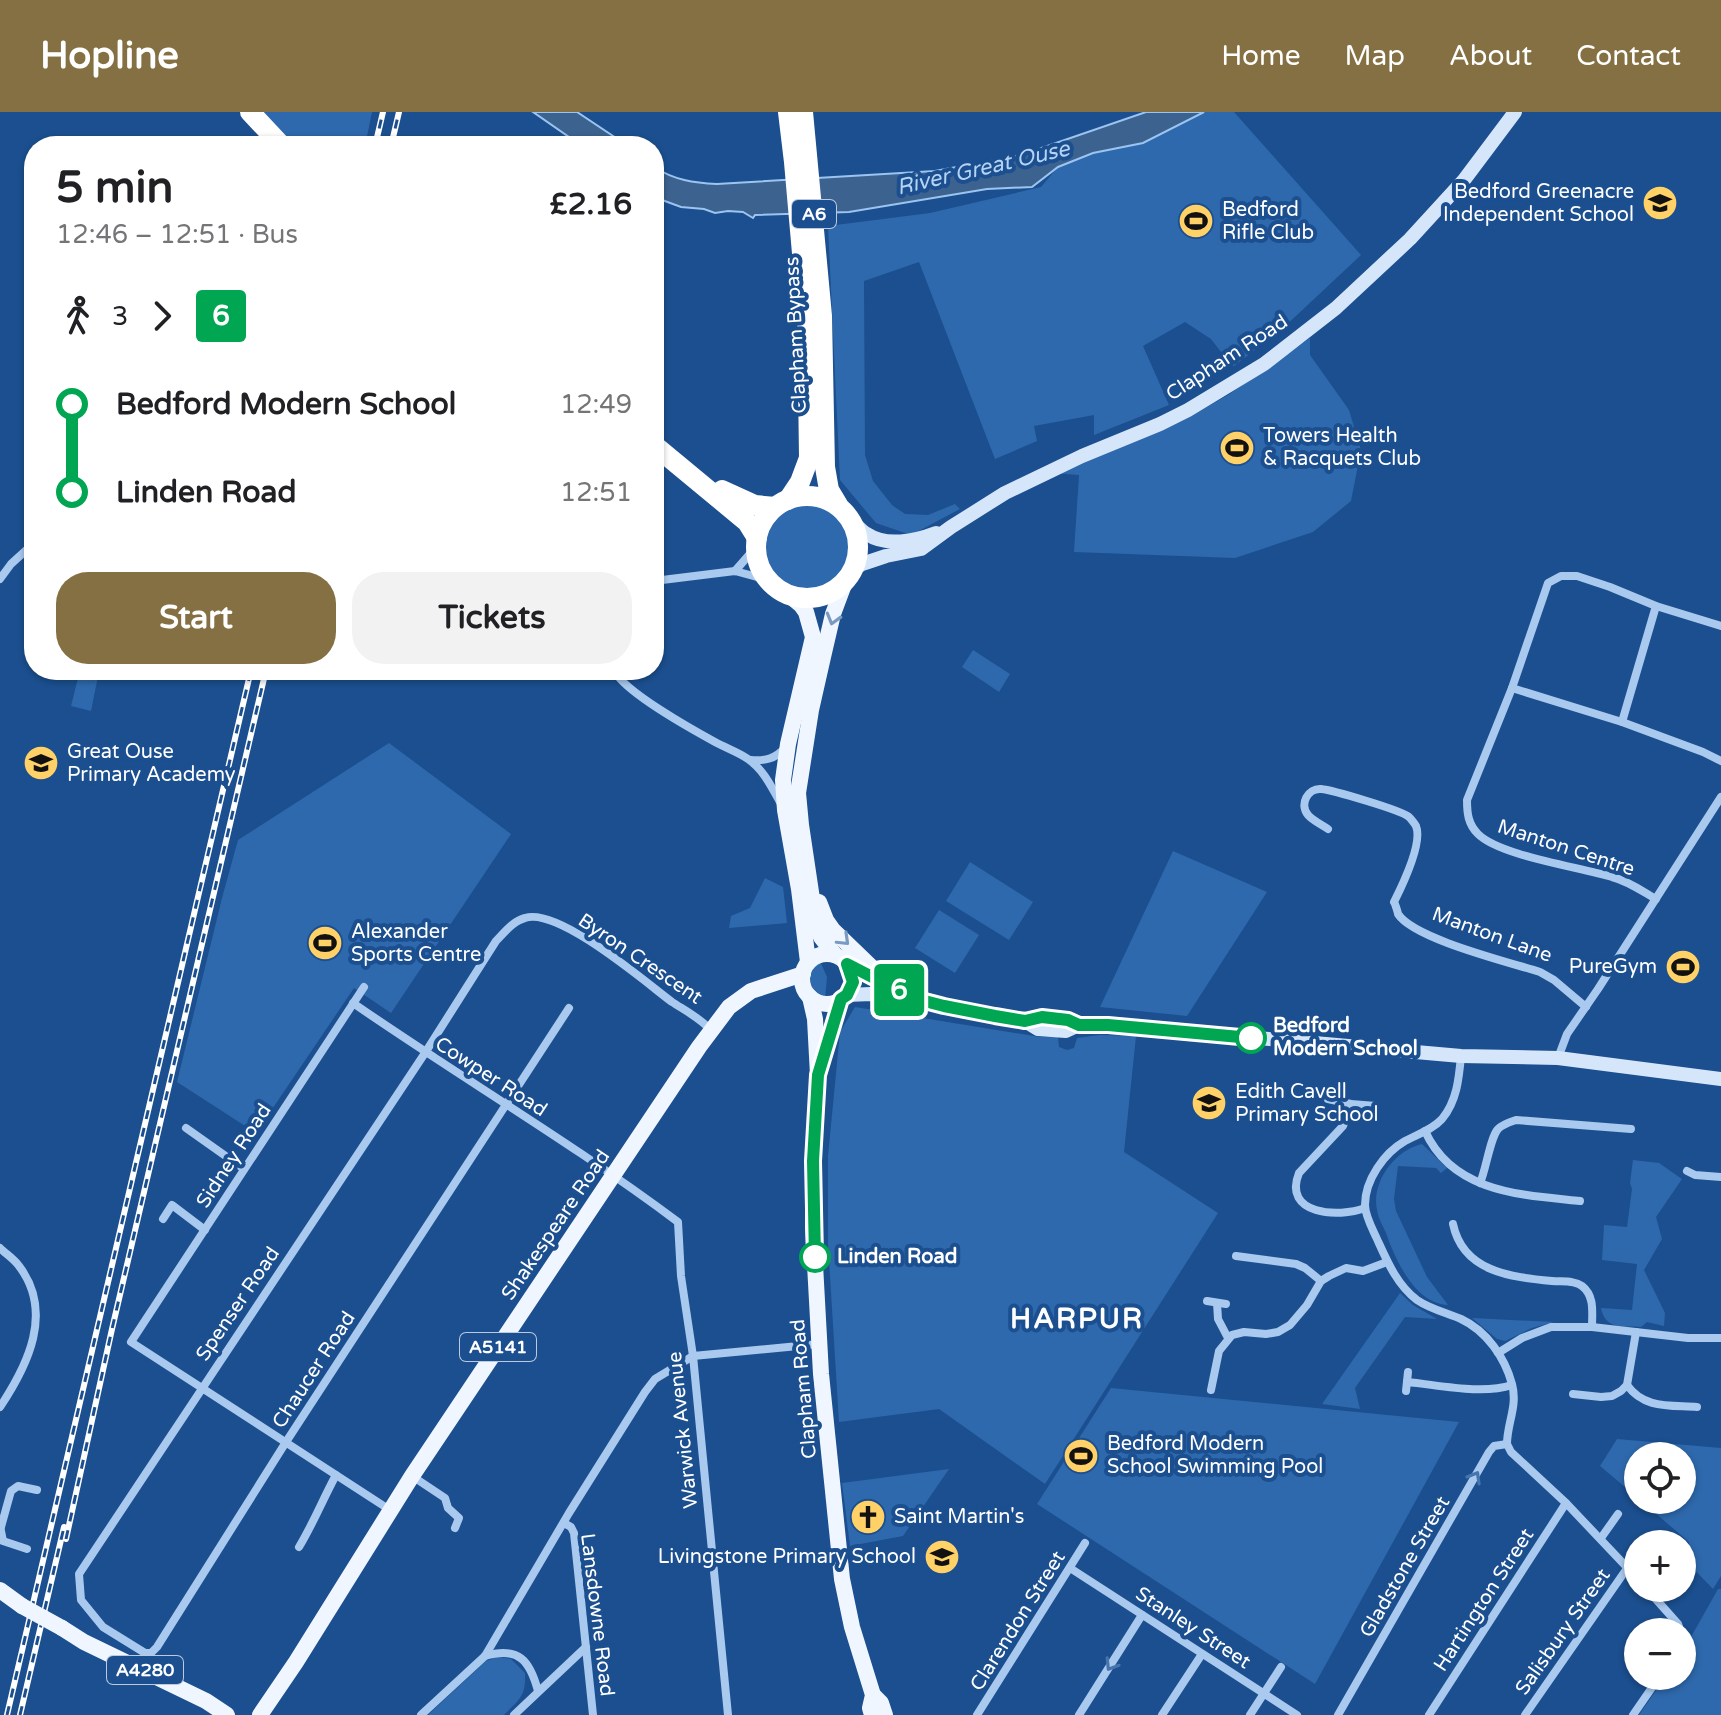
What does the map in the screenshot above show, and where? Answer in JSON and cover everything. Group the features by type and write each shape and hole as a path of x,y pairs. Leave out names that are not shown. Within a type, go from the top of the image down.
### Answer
{"highway":[{"path":"250,112 273,136"},
{"name":"Clapham Bypass","path":"781,503 800,482 809,458 815,313 788,112"},
{"name":"Clapham Bypass","path":"803,112 825,467 828,484 838,505"},
{"path":"664,453 747,522 756,543 758,562 768,580 776,587 789,595 819,597 833,591 849,576 859,550 856,530 838,505 817,498 755,505 679,465"},
{"path":"756,543 766,515 781,503"}],"main road":[{"path":"789,595 806,612 813,637 784,765 785,810 799,889 805,968 803,986 815,1000 827,1003 844,997 853,982 841,960 818,931 811,902 798,793 811,710 833,614 849,576"},
{"path":"784,765 792,757 801,725 811,710"},
{"path":"811,887 833,930 890,985"},
{"path":"805,968 819,954 841,960"},
{"name":"Shakespeare Road","path":"260,1715 412,1476 729,1007 751,991 805,968"},
{"path":"778,982 808,994"},
{"name":"Clapham Road","path":"808,994 816,1026 818,1075 813,1228 819,1344 842,1579 852,1627 873,1695 881,1703 885,1715"},
{"name":"Clapham Road","path":"818,1075 844,997"},
{"name":"A4280","path":"0,1590 84,1642 195,1695 227,1715"},
{"name":"Clapham Road","path":"872,1715 873,1695"}],"street":[{"name":"Clapham Road","path":"849,576 862,564 921,549 1005,493 1188,410 1264,364 1336,308 1434,214 1480,160 1515,112"},
{"name":"Clapham Road","path":"852,521 868,535 900,542 951,527"},
{"path":"735,571 756,543"},
{"path":"0,579 24,552"},
{"path":"664,580 735,571 768,580"},
{"name":"Manton Centre","path":"1656,899 1615,877 1492,845 1477,833 1467,816 1467,800 1512,688 1548,583 1561,576 1577,576 1656,606 1721,626"},
{"path":"1622,722 1656,606"},
{"path":"621,680 716,742 750,760 760,770 785,810"},
{"path":"1512,688 1622,722 1721,761"},
{"path":"750,760 765,761 783,751 788,744"},
{"path":"760,770 768,772 784,765"},
{"name":"Manton Lane","path":"1328,829 1308,814 1304,805 1306,796 1319,788 1409,817 1416,825 1418,836 1404,884 1394,902 1398,913 1434,937 1540,972 1586,1007"},
{"path":"1558,1058 1567,1034 1721,797"},
{"name":"Byron Crescent","path":"425,1053 496,941 525,918 541,917 560,924 602,949 712,1031"},
{"path":"841,960 913,998"},
{"name":"Sidney Road","path":"203,1387 131,1342 364,987"},
{"path":"844,997 871,994 913,998 1025,1021 1042,1017 1068,1020 1079,1025 1461,1056 1558,1058 1721,1079"},
{"name":"Cowper Road","path":"353,1003 613,1175"},
{"name":"Chaucer Road","path":"151,1653 569,1008"},
{"name":"Spenser Road","path":"151,1653 145,1653 103,1627 81,1600 79,1574 425,1053"},
{"path":"1461,1056 1455,1097 1441,1119 1392,1150 1381,1163 1373,1177 1365,1208 1387,1262 1398,1280 1418,1300 1476,1328 1507,1368 1514,1407 1507,1433 1511,1452 1624,1563"},
{"path":"1328,1099 1376,1106"},
{"path":"1351,1104 1343,1126 1299,1173 1295,1191 1299,1199 1315,1210 1346,1213 1365,1208"},
{"path":"1480,1183 1499,1127 1516,1120 1631,1129"},
{"path":"186,1128 244,1169"},
{"path":"1425,1131 1430,1142 1454,1169 1493,1189 1580,1201"},
{"path":"1687,1171 1695,1175 1721,1177"},
{"name":"Warwick Avenue","path":"613,1175 678,1222 681,1276 693,1356 728,1715"},
{"path":"163,1219 172,1205 205,1230"},
{"path":"1453,1224 1463,1248 1482,1266 1498,1273 1581,1285 1591,1299 1592,1327"},
{"path":"0,1248 19,1266 30,1288 36,1314 35,1337 12,1389 0,1407"},
{"path":"1247,1257 1251,1248"},
{"path":"1236,1256 1296,1264 1321,1281"},
{"path":"1211,1390 1219,1351 1232,1335 1278,1332 1290,1325 1307,1305 1321,1281 1346,1268 1363,1271 1387,1262"},
{"path":"1207,1301 1222,1304 1218,1319 1228,1338"},
{"path":"1498,1353 1522,1338 1551,1327 1592,1327 1688,1338 1721,1338"},
{"path":"1573,1394 1601,1397 1621,1391 1627,1385 1636,1332"},
{"path":"421,1715 485,1656 655,1379 693,1356 819,1344"},
{"path":"1407,1382 1486,1390 1512,1385"},
{"path":"1627,1385 1642,1400 1697,1407"},
{"path":"203,1387 390,1510"},
{"name":"Gladstone Street","path":"1338,1715 1489,1452 1494,1446 1507,1444"},
{"path":"299,1547 336,1475"},
{"path":"412,1476 445,1498 448,1508 459,1518 455,1528"},
{"path":"27,1549 3,1541 1,1527 11,1491 18,1486 37,1490"},
{"name":"Hartington Street","path":"1429,1715 1566,1503"},
{"path":"1601,1538 1618,1514"},
{"name":"Lansdowne Road","path":"564,1523 574,1533 593,1715"},
{"name":"Clarendon Street","path":"977,1715 1085,1543"},
{"name":"Stanley Street","path":"1070,1568 1297,1715"},
{"name":"Salisbury Street","path":"1525,1715 1624,1573"},
{"path":"1658,1602 1673,1618"},
{"path":"1079,1715 1142,1615"},
{"path":"514,1715 586,1647"},
{"path":"485,1656 498,1653 517,1656 529,1664 538,1691"},
{"path":"1162,1715 1202,1654"},
{"path":"1250,1715 1281,1667"},
{"path":"1633,1715 1650,1690"}],"shaded area":[{"path":"258,112 372,112 367,136 281,136"},
{"path":"1204,112 1234,112 1361,255 1281,330 1234,366 1211,339 1185,322 1143,346 1169,405 1094,435 1094,415 1034,426 1037,441 995,459 919,262 864,281 865,455 873,481 892,505 905,514 928,515 955,504 960,509 911,535 876,523 840,480 828,226 930,213 1041,187 1058,167 1093,153 1143,143"},
{"name":"Towers Health & Racquets Club","path":"1310,338 1310,355 1349,410 1361,450 1351,501 1313,532 1235,558 1074,552 1079,475 1052,473 1194,414 1228,395"},
{"path":"808,505 824,508 838,517 847,531 850,547 847,563 838,577 824,586 808,589 792,586 778,577 769,563 766,547 769,531 778,517 792,508"},
{"path":"973,650 1010,674 999,692 962,667"},
{"path":"78,680 97,680 91,711 71,706"},
{"name":"Alexander Sports Centre","path":"389,743 511,834 391,1013 354,988 256,1133 177,1082 238,840"},
{"path":"1173,851 1267,892 1187,1016 1100,1007"},
{"path":"970,862 1033,902 1009,940 946,901"},
{"path":"765,878 783,887 787,923 729,928 731,916 750,908"},
{"path":"939,910 979,935 955,973 915,948"},
{"path":"820,961 827,977 825,999 813,992 808,982 810,971"},
{"path":"855,1007 1040,1037 1058,1037 1059,1047 1067,1050 1074,1048 1077,1038 1136,1036 1124,1152 1218,1213 1045,1484 939,1409 839,1422 828,1244 828,1156 840,1032"},
{"path":"1422,1144 1447,1168 1441,1173 1436,1168 1398,1166 1394,1199 1396,1211 1427,1277 1448,1305 1436,1303 1416,1289 1395,1255 1377,1210 1378,1189 1387,1169 1403,1153"},
{"path":"1633,1160 1659,1163 1682,1179 1656,1217 1662,1239 1644,1270 1665,1313 1664,1326 1647,1322 1641,1327 1616,1325 1606,1320 1601,1308 1632,1310 1637,1264 1602,1260 1604,1225 1627,1227"},
{"path":"1400,1293 1437,1319 1405,1317 1355,1388 1360,1409 1322,1404"},
{"path":"1472,1318 1554,1322 1505,1341 1497,1339"},
{"path":"1111,1388 1459,1422 1315,1684 1037,1504"},
{"path":"1617,1439 1652,1442 1624,1442 1624,1486 1600,1466"},
{"path":"1696,1446 1721,1448 1721,1576 1713,1589 1696,1571 1696,1530 1675,1530 1656,1514 1696,1514"},
{"path":"949,1469 903,1536 850,1546 842,1483"},
{"path":"1718,1589 1721,1589 1721,1715 1639,1715 1656,1690 1696,1690 1696,1628"},
{"path":"497,1657 511,1659 525,1673 521,1697 504,1715 428,1715 486,1661"}],"water":[{"path":"533,112 577,112 613,136 568,136"},
{"name":"River Great Ouse","path":"1146,112 1204,112 1143,143 1093,153 1058,167 1032,187 987,189 849,212 755,215 753,218 743,212 715,213 664,201 664,172 684,180 717,184 935,171 1021,155"}],"railway":[{"path":"377,136 383,112"},
{"path":"393,136 399,112"},
{"path":"7,1715 249,680"},
{"path":"66,1539 264,680"},
{"path":"20,1715 64,1527"}],"bus line":[{"name":"6","path":"815,1257 813,1161 818,1075 841,999 847,995 853,982 847,964 913,998 995,1016 1025,1021 1042,1017 1068,1020 1079,1025 1251,1038"}],"place":[{"name":"Bedford Greenacre Independent School","path":"1660,203"},
{"name":"Bedford Rifle Club","path":"1196,221"},
{"name":"Towers Health & Racquets Club","path":"1237,448"},
{"name":"Great Ouse Primary Academy","path":"41,763"},
{"name":"Alexander Sports Centre","path":"325,943"},
{"name":"PureGym","path":"1683,967"},
{"name":"Bedford Modern School","path":"1251,1038"},
{"name":"Edith Cavell Primary School","path":"1209,1103"},
{"name":"Linden Road","path":"815,1257"},
{"name":"Bedford Modern School Swimming Pool","path":"1081,1456"},
{"name":"Saint Martin's","path":"868,1517"},
{"name":"Livingstone Primary School","path":"942,1557"}],"district":[{"name":"HARPUR","path":"1077,1319"}]}
